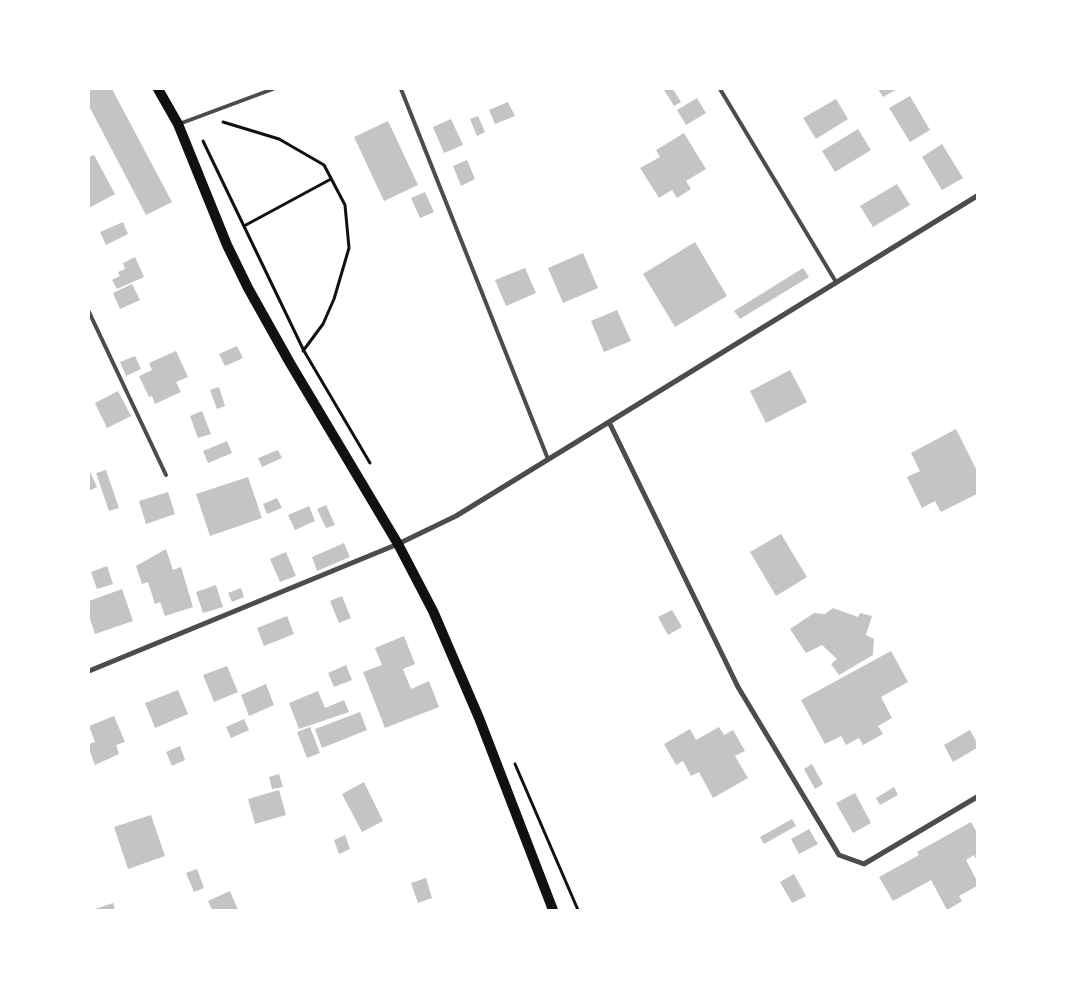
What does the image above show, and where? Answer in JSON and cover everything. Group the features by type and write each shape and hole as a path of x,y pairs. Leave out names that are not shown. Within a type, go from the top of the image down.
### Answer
{"main road":[{"path":"158,89 178,124 227,245 290,363 398,544 451,651 479,718 553,910"}],"street":[{"path":"89,671 398,544 456,516 977,196"},
{"path":"609,422 738,686 838,855 864,864 977,797"}],"lane":[{"path":"178,124 192,117 273,89"},
{"path":"401,89 548,459"},
{"path":"720,89 836,282"},
{"path":"89,312 166,475"}],"path":[{"path":"192,117 223,122 279,139 324,165 345,205 349,248 334,299 323,324 304,350 290,363"},
{"path":"244,226 331,179"}],"building":[{"path":"89,89 112,89 172,202 146,215 89,106"},
{"path":"673,89 681,102 674,106 664,90"},
{"path":"878,89 897,89 883,97"},
{"path":"910,96 930,130 910,142 889,108"},
{"path":"697,98 706,113 686,125 677,110"},
{"path":"836,99 848,119 816,139 803,118"},
{"path":"508,102 515,116 495,124 489,110"},
{"path":"478,116 485,132 477,136 470,119"},
{"path":"451,119 463,145 444,153 433,127"},
{"path":"388,121 418,185 384,201 354,137"},
{"path":"858,129 871,150 835,172 822,151"},
{"path":"684,133 706,169 686,181 691,189 677,198 672,190 659,198 640,168 660,157 656,150"},
{"path":"942,144 963,178 942,190 922,157"},
{"path":"94,155 115,194 89,208 89,157"},
{"path":"467,160 475,179 461,186 453,166"},
{"path":"897,184 910,205 873,227 860,206"},
{"path":"425,192 434,212 420,218 411,198"},
{"path":"123,222 128,234 106,245 100,232"},
{"path":"695,242 727,296 675,327 643,274"},
{"path":"583,253 598,288 563,303 548,268"},
{"path":"135,257 144,277 117,289 112,280 120,276 118,272 125,269 123,263"},
{"path":"525,268 536,293 506,306 495,280"},
{"path":"803,268 809,277 740,319 734,311"},
{"path":"132,284 140,300 120,309 113,293"},
{"path":"617,310 631,341 604,352 591,321"},
{"path":"237,346 243,358 225,366 219,354"},
{"path":"176,351 188,377 176,382 181,392 155,404 152,396 149,397 139,376 152,370 149,363"},
{"path":"135,356 141,369 126,376 120,362"},
{"path":"790,370 807,402 766,423 750,391"},
{"path":"219,387 225,406 217,409 210,390"},
{"path":"118,391 131,416 107,428 95,403"},
{"path":"202,411 211,434 198,438 190,416"},
{"path":"956,429 977,471 977,494 941,512 935,501 922,508 907,477 920,471 911,453"},
{"path":"227,441 232,453 208,463 203,451"},
{"path":"278,450 282,458 262,467 258,458"},
{"path":"89,470 97,487 89,491"},
{"path":"106,470 119,508 109,511 96,473"},
{"path":"248,477 262,518 210,536 196,494"},
{"path":"168,492 175,514 146,524 139,501"},
{"path":"277,498 282,508 267,514 263,504"},
{"path":"326,505 335,525 326,528 317,509"},
{"path":"309,506 315,521 295,530 288,515"},
{"path":"781,534 807,577 776,596 750,552"},
{"path":"344,543 350,557 317,571 312,557"},
{"path":"166,549 173,570 181,567 193,607 165,616 160,602 155,604 148,582 142,584 136,566"},
{"path":"286,552 296,576 280,582 270,559"},
{"path":"107,566 113,584 97,589 91,572"},
{"path":"216,585 223,607 203,613 196,592"},
{"path":"241,588 244,597 232,602 228,593"},
{"path":"122,589 133,621 95,634 89,616 89,601"},
{"path":"342,596 351,618 339,623 330,601"},
{"path":"833,608 858,617 860,613 872,616 866,635 874,639 873,655 839,675 831,664 837,659 822,645 806,653 790,629 814,613 825,614"},
{"path":"672,610 682,627 668,635 658,617"},
{"path":"287,616 294,634 264,646 257,628"},
{"path":"404,636 415,664 403,669 411,689 429,681 439,707 385,728 363,672 382,665 375,648"},
{"path":"891,651 908,682 881,697 892,718 878,726 883,734 863,745 859,738 846,745 841,736 825,744 801,700"},
{"path":"346,665 352,680 334,687 328,673"},
{"path":"227,666 238,692 214,702 203,675"},
{"path":"266,684 274,705 249,716 241,695"},
{"path":"178,690 188,714 155,728 145,703"},
{"path":"318,691 325,708 344,700 349,712 299,729 289,703"},
{"path":"360,712 367,730 322,748 315,729"},
{"path":"114,716 125,742 116,745 119,754 95,765 89,744 95,742 89,726"},
{"path":"244,719 249,730 231,738 226,727"},
{"path":"310,727 320,753 307,758 297,732"},
{"path":"719,727 724,735 733,730 745,751 735,756 748,778 713,798 699,772 691,776 683,761 676,765 664,744 690,729 696,740"},
{"path":"970,730 977,743 977,748 953,762 944,745"},
{"path":"180,746 185,760 172,766 166,752"},
{"path":"812,764 823,784 815,789 804,769"},
{"path":"279,774 283,787 272,789 269,777"},
{"path":"364,782 383,821 362,832 342,794"},
{"path":"894,787 898,795 880,805 876,798"},
{"path":"279,790 286,815 255,824 248,799"},
{"path":"855,793 871,823 853,833 836,803"},
{"path":"151,815 165,856 128,869 114,827"},
{"path":"792,819 796,826 764,844 760,837"},
{"path":"971,822 977,833 977,861 974,855 966,860 977,881 977,886 959,896 962,901 947,910 931,880 893,901 879,877 919,855 917,852"},
{"path":"809,829 818,844 799,854 791,839"},
{"path":"345,835 350,849 339,854 334,840"},
{"path":"197,869 204,888 194,892 186,873"},
{"path":"794,874 806,896 792,903 780,882"},
{"path":"426,878 432,898 418,903 411,883"},
{"path":"230,891 238,910 212,910 208,901"},
{"path":"113,903 115,910 92,910"}]}
